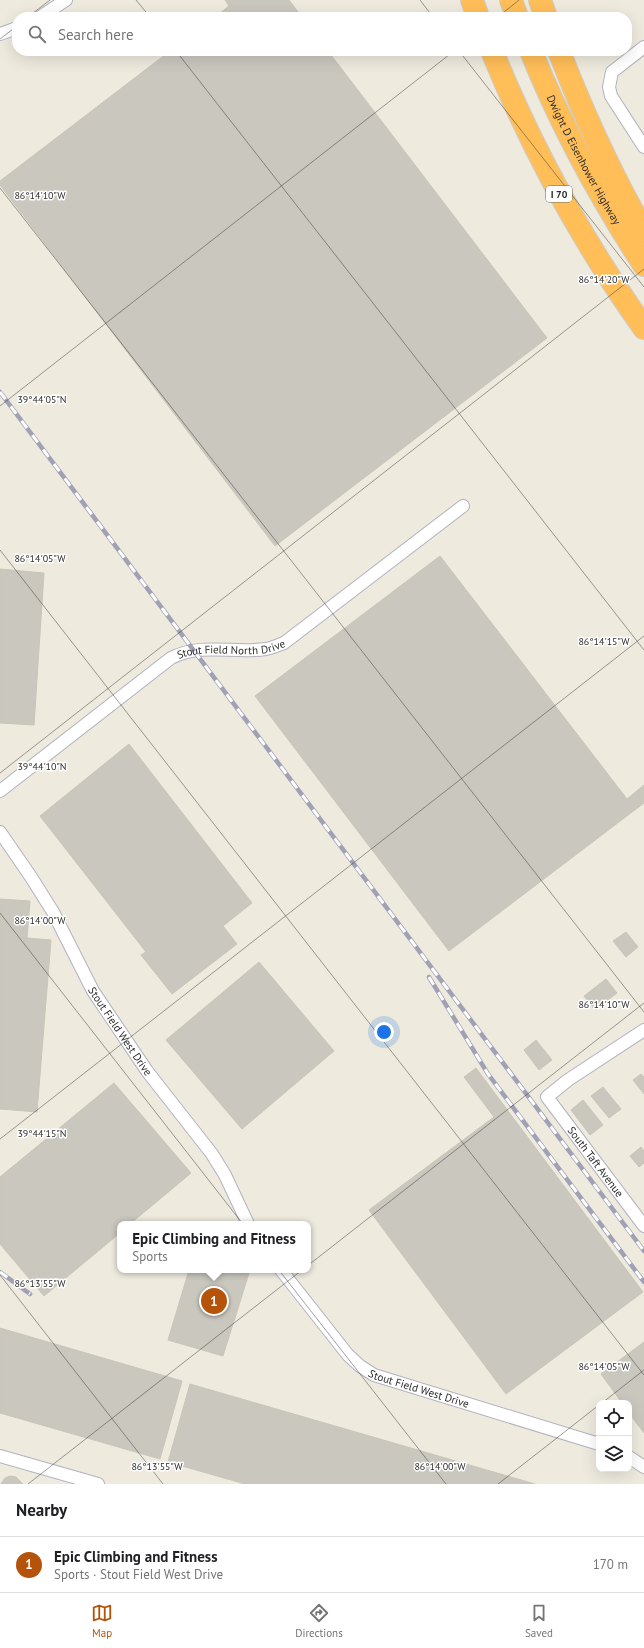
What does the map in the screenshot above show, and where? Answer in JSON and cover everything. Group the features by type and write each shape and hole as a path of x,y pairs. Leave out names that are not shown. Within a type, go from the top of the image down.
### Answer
{"highway":[{"path":"472,0 476,12"},
{"path":"511,0 515,12"},
{"path":"540,0 544,12"},
{"name":"I 70","path":"494,56 513,101 564,203 609,278 644,328"},
{"name":"Dwight D Eisenhower Highway","path":"533,56 559,116 584,164 644,264"},
{"path":"561,56 596,140 644,232"}],"street":[{"path":"48,12 66,0"},
{"path":"0,34 12,30"},
{"path":"632,56 644,47"},
{"path":"631,56 616,67 610,77 610,96 644,147"},
{"name":"Stout Field North Drive","path":"0,791 171,658 184,651 206,648 254,650 268,649 284,642 463,506"},
{"name":"Stout Field West Drive","path":"0,832 53,912 93,991 147,1071 212,1154 225,1175 247,1221"},
{"name":"South Taft Avenue","path":"644,1030 568,1080 547,1097 644,1226"},
{"name":"Stout Field West Drive","path":"283,1273 348,1355 374,1375 596,1443"},
{"path":"0,1456 98,1484"},
{"path":"632,1459 644,1467"}],"building":[{"path":"225,0 289,0 298,12 221,12 229,6"},
{"path":"163,56 332,56 547,338 275,546 0,185 0,181"},
{"path":"440,556 627,799 644,785 644,803 449,951 255,696"},
{"path":"0,569 44,573 34,725 0,723"},
{"path":"129,744 252,903 223,926 237,944 172,994 141,955 146,952 40,816"},
{"path":"0,899 30,901 27,938 51,940 37,1112 0,1109"},
{"path":"626,932 638,947 626,957 613,941"},
{"path":"259,962 334,1051 242,1129 166,1040"},
{"path":"606,979 617,993 595,1010 584,996"},
{"path":"536,1040 552,1060 539,1070 524,1050"},
{"path":"476,1068 643,1292 506,1394 369,1210 494,1117 464,1077"},
{"path":"641,1074 644,1077 644,1094 633,1080"},
{"path":"114,1083 191,1173 134,1221 117,1221 117,1235 44,1296 0,1244 0,1177"},
{"path":"603,1087 621,1109 609,1118 591,1096"},
{"path":"583,1100 603,1125 590,1135 571,1110"},
{"path":"641,1147 644,1151 644,1163 639,1167 630,1156"},
{"path":"188,1273 249,1273 223,1356 168,1340"},
{"path":"0,1328 182,1381 160,1459 0,1413"},
{"path":"644,1342 644,1433 632,1417 632,1400 620,1400 601,1374"},
{"path":"190,1384 535,1484 245,1484 168,1462"},
{"path":"10,1476 16,1477 23,1484 1,1484 5,1478"}],"railway":[{"path":"0,392 644,1251"},
{"path":"429,977 488,1074 644,1282"},
{"path":"0,1272 30,1294"}],"place":[{"name":"Epic Climbing and Fitness","path":"214,1301"}]}
